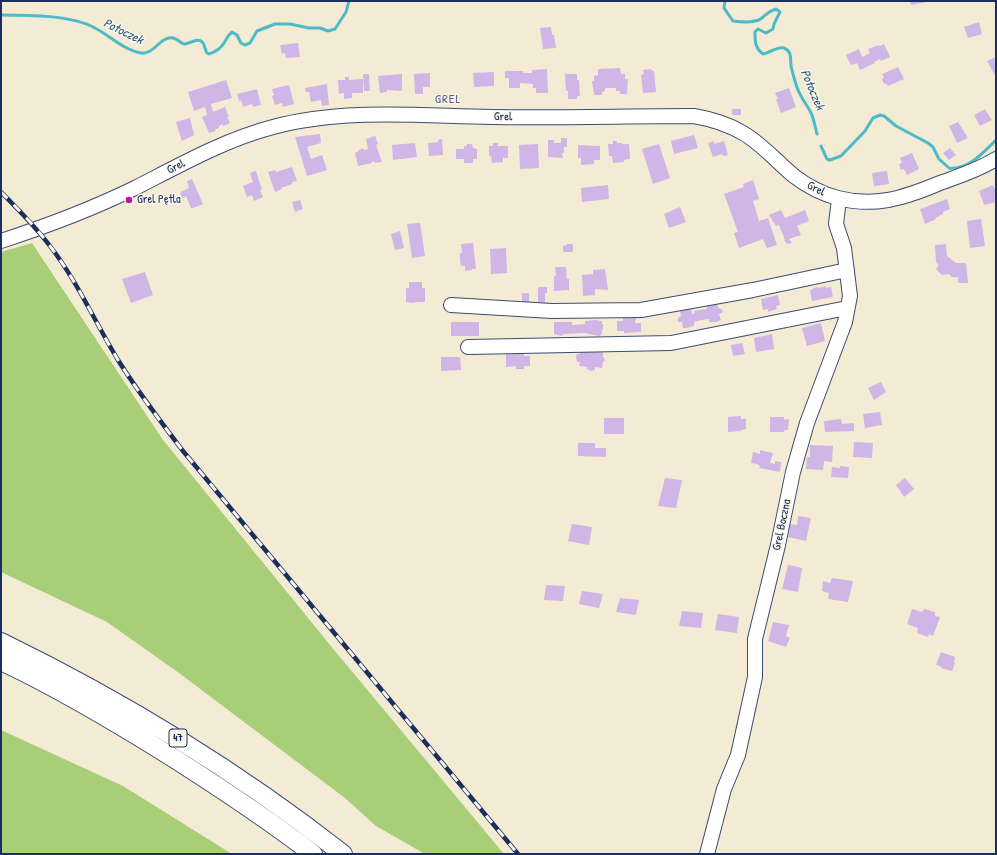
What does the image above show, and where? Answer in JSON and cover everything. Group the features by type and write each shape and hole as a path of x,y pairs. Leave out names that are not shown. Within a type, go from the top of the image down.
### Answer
{"main road":[{"name":"47","path":"1,642 58,670 168,732 207,756 280,807 343,854"},
{"name":"47","path":"1,661 82,703 157,748 231,796 313,854"}],"street":[{"name":"Grel","path":"1,241 84,211 201,154 249,134 297,121 346,115 550,118 694,116 709,118 721,122 744,134 804,183 816,190 839,199 872,202 905,196 982,167 996,159"},
{"name":"Grel Boczna","path":"707,854 724,789 738,755 755,677 755,639 778,545 793,472 807,423 845,322 850,296 844,248 836,224 839,199"},
{"path":"451,305 552,310 641,310 753,290 847,270"},
{"path":"468,346 671,343 847,308"}],"green space":[{"path":"32,243 163,440 335,651 504,854 425,854 376,826 345,798 179,673 107,622 1,572 1,252"},
{"path":"1,730 123,786 232,854 1,854"}],"building":[{"path":"910,1 927,1 927,2 911,5"},
{"path":"979,22 982,34 968,38 964,27"},
{"path":"551,27 556,48 543,49 540,28"},
{"path":"298,43 300,57 286,58 285,53 282,54 280,45"},
{"path":"884,44 890,57 881,61 880,59 860,70 857,63 851,65 846,55 859,49 862,57 870,53 868,49"},
{"path":"996,57 996,77 987,61"},
{"path":"898,67 904,79 888,86 886,83 884,84 882,74"},
{"path":"620,68 621,74 625,74 625,79 628,79 627,94 620,94 620,91 616,91 616,88 605,88 602,95 594,95 592,81 594,81 594,76 598,75 598,69"},
{"path":"547,69 548,93 536,93 536,88 533,88 533,84 520,83 520,88 509,88 509,78 505,78 505,71 523,71 523,73 532,73 532,70"},
{"path":"651,69 654,71 656,92 643,93 641,75 644,74 643,70"},
{"path":"494,72 494,86 474,87 473,73"},
{"path":"430,73 430,87 423,87 423,94 415,94 414,74"},
{"path":"363,74 369,74 370,91 364,91"},
{"path":"402,74 402,91 387,90 387,92 380,93 378,76"},
{"path":"565,74 577,74 580,96 577,96 577,99 568,99"},
{"path":"345,77 349,77 349,80 363,79 363,93 352,93 352,98 344,99 344,93 339,94 338,80 345,80"},
{"path":"226,80 232,98 211,104 213,112 225,107 230,123 223,126 223,124 219,126 219,128 215,129 216,131 209,133 202,117 207,115 205,107 194,111 188,92"},
{"path":"327,84 329,105 322,106 321,100 311,102 309,92 306,92 305,88"},
{"path":"289,85 294,104 283,107 282,103 275,105 272,96 274,95 272,89"},
{"path":"789,88 796,107 781,113 775,93"},
{"path":"257,89 261,105 253,107 252,104 243,107 237,94"},
{"path":"732,109 741,109 741,115 732,115"},
{"path":"985,109 992,120 980,126 974,115"},
{"path":"190,118 194,135 182,141 176,122"},
{"path":"958,122 968,138 957,143 949,126"},
{"path":"320,134 321,143 307,147 311,159 322,155 327,170 307,176 295,137"},
{"path":"694,135 698,148 674,154 671,141"},
{"path":"375,136 378,144 376,145 382,162 375,163 374,161 372,163 358,166 355,153 363,148 364,150 368,149 366,139"},
{"path":"561,138 567,138 567,147 564,147 564,153 562,153 563,158 548,157 548,140 554,140 554,143 561,143"},
{"path":"442,139 443,155 429,156 428,143 438,142 438,140"},
{"path":"613,141 617,141 617,143 622,144 629,144 630,159 624,160 624,162 613,163 612,156 609,156 608,144 613,144"},
{"path":"714,141 714,144 724,141 728,155 723,156 722,154 713,157 708,143"},
{"path":"415,143 417,157 393,160 392,145"},
{"path":"493,143 498,143 498,146 508,146 508,158 503,158 503,162 492,163 491,156 489,156 489,146 493,146"},
{"path":"467,144 472,144 473,148 477,149 477,159 473,159 473,163 464,163 464,159 456,159 456,149 464,149 464,146 467,146"},
{"path":"538,144 539,168 520,169 519,145"},
{"path":"659,144 670,178 653,184 642,149"},
{"path":"578,145 600,146 600,160 594,160 594,164 581,165 581,158 578,158"},
{"path":"950,148 956,155 949,160 943,153"},
{"path":"912,153 919,169 907,175 904,169 901,170 899,164 902,163 900,158"},
{"path":"292,167 297,181 292,182 292,184 275,192 268,172 275,170 276,172"},
{"path":"256,171 263,197 254,201 252,195 247,197 243,186 253,182 250,173"},
{"path":"887,171 889,184 874,186 872,173"},
{"path":"192,179 203,204 191,208 186,196 183,198 180,194 189,188 187,181"},
{"path":"753,180 759,199 753,201 759,221 768,218 777,245 767,248 763,239 739,248 734,233 738,232 724,194 744,187 743,184"},
{"path":"608,185 609,199 582,202 581,188"},
{"path":"993,185 996,192 996,202 984,205 979,191"},
{"path":"947,199 950,209 943,212 943,214 935,218 936,219 925,224 920,209"},
{"path":"300,200 303,209 295,212 292,202"},
{"path":"680,207 686,222 669,228 664,214"},
{"path":"781,210 785,218 805,210 809,221 797,226 801,235 789,239 792,243 787,244 784,240 779,225 776,226 769,215"},
{"path":"981,219 985,246 970,248 967,221"},
{"path":"420,223 425,256 412,258 407,224"},
{"path":"400,231 404,248 395,250 391,234"},
{"path":"473,243 476,269 465,271 465,266 461,266 460,261 460,253 462,253 461,244"},
{"path":"573,244 573,252 563,252 563,246"},
{"path":"946,244 947,256 956,263 966,263 968,283 958,283 958,277 952,277 949,274 942,275 936,269 939,265 936,262 935,245"},
{"path":"506,248 507,273 491,274 490,249"},
{"path":"555,267 566,267 567,279 569,279 569,290 554,291 554,276 556,276"},
{"path":"605,269 608,290 595,289 595,295 583,296 582,275 593,274 593,270"},
{"path":"145,272 153,295 131,303 122,279"},
{"path":"409,282 422,282 422,288 425,288 425,302 406,302 406,288 409,288"},
{"path":"826,286 826,288 831,287 833,297 812,301 810,290 813,288"},
{"path":"538,287 547,287 547,293 545,293 545,303 538,303"},
{"path":"522,293 529,293 529,302 522,302"},
{"path":"778,295 780,305 776,306 777,309 768,312 768,309 763,310 761,299"},
{"path":"717,303 718,308 722,309 723,312 719,314 721,320 717,322 709,322 709,319 701,320 694,322 694,326 683,328 682,322 678,322 678,318 681,316 680,311 691,308 692,314 695,313 694,311 707,309 706,305"},
{"path":"623,318 636,318 635,323 641,323 641,332 624,333 624,331 617,331 617,321 623,321"},
{"path":"585,321 602,321 603,324 602,334 599,336 585,333 564,334 562,336 554,334 554,322 572,322 572,325 585,324"},
{"path":"451,322 479,322 479,336 451,336"},
{"path":"821,323 825,341 807,346 802,328"},
{"path":"772,334 774,349 756,352 754,338"},
{"path":"742,343 745,354 733,356 731,345"},
{"path":"580,350 603,352 603,357 605,360 602,368 595,367 595,370 591,371 587,369 587,367 579,366 580,362 577,362 576,357 577,354 580,354"},
{"path":"506,353 524,353 524,356 530,356 530,366 524,366 524,369 516,369 516,366 506,367"},
{"path":"441,357 460,357 461,370 441,371"},
{"path":"881,382 886,392 874,400 868,388"},
{"path":"880,412 882,425 865,428 863,414"},
{"path":"741,416 741,419 746,419 746,429 728,432 728,417"},
{"path":"770,417 784,417 784,420 789,419 788,430 784,430 784,432 770,432"},
{"path":"604,418 624,418 624,434 604,434"},
{"path":"841,419 842,424 854,423 854,431 825,432 824,421"},
{"path":"854,442 873,443 872,458 853,457"},
{"path":"578,443 595,443 595,448 606,448 606,457 578,456"},
{"path":"810,445 833,446 832,462 824,461 823,470 806,469 807,457 810,457"},
{"path":"760,450 773,453 770,463 775,464 775,461 781,462 780,472 759,468 760,466 757,464 751,463 753,452 760,454"},
{"path":"840,466 849,467 848,478 831,477 832,467 840,468"},
{"path":"665,478 682,480 676,508 658,506"},
{"path":"905,478 914,489 904,497 896,485"},
{"path":"798,516 811,518 806,541 788,537 790,524 797,525"},
{"path":"572,524 592,527 589,545 568,541"},
{"path":"788,565 802,568 798,592 782,589"},
{"path":"832,578 853,581 848,602 828,599 829,593 822,591 823,581 830,583"},
{"path":"546,585 565,586 563,601 544,600"},
{"path":"582,591 603,594 599,608 579,604"},
{"path":"620,598 639,600 636,615 616,612"},
{"path":"912,609 922,612 924,609 935,612 935,616 940,617 933,636 929,634 928,637 917,633 918,628 907,624"},
{"path":"682,611 703,613 701,628 679,626"},
{"path":"718,614 739,617 737,633 715,630"},
{"path":"773,622 789,625 786,636 790,638 786,647 768,641"},
{"path":"941,652 955,657 955,663 952,671 936,665"}],"waterway":[{"name":"Potoczek","path":"1,15 24,15 74,20 95,28 123,46 141,53 150,51 168,38 173,38 184,44 199,40 203,43 206,52 209,54 221,47 232,32 237,35 241,43 245,45 250,43 257,31 275,24 290,24 309,28 320,28 328,31 335,29 346,12 349,1"},
{"name":"Potoczek","path":"725,1 724,8 733,21 756,21 773,10 776,9 780,12 773,29 766,33 758,29 755,32 756,44 758,49 763,54 782,48 789,52 796,85 801,97 812,115 817,134"},
{"name":"Potoczek","path":"821,146 827,159 830,160 841,156 865,131 873,118 880,115 884,116 896,126 928,143 933,147 939,159 949,168 963,166 975,160 996,140"}],"railway":[{"path":"1,192 20,211 60,259 118,360 150,407 183,451 518,854"}],"place":[{"name":"Grel Pętla","path":"129,200"}],"district":[{"name":"GREL","path":"448,100"}]}
